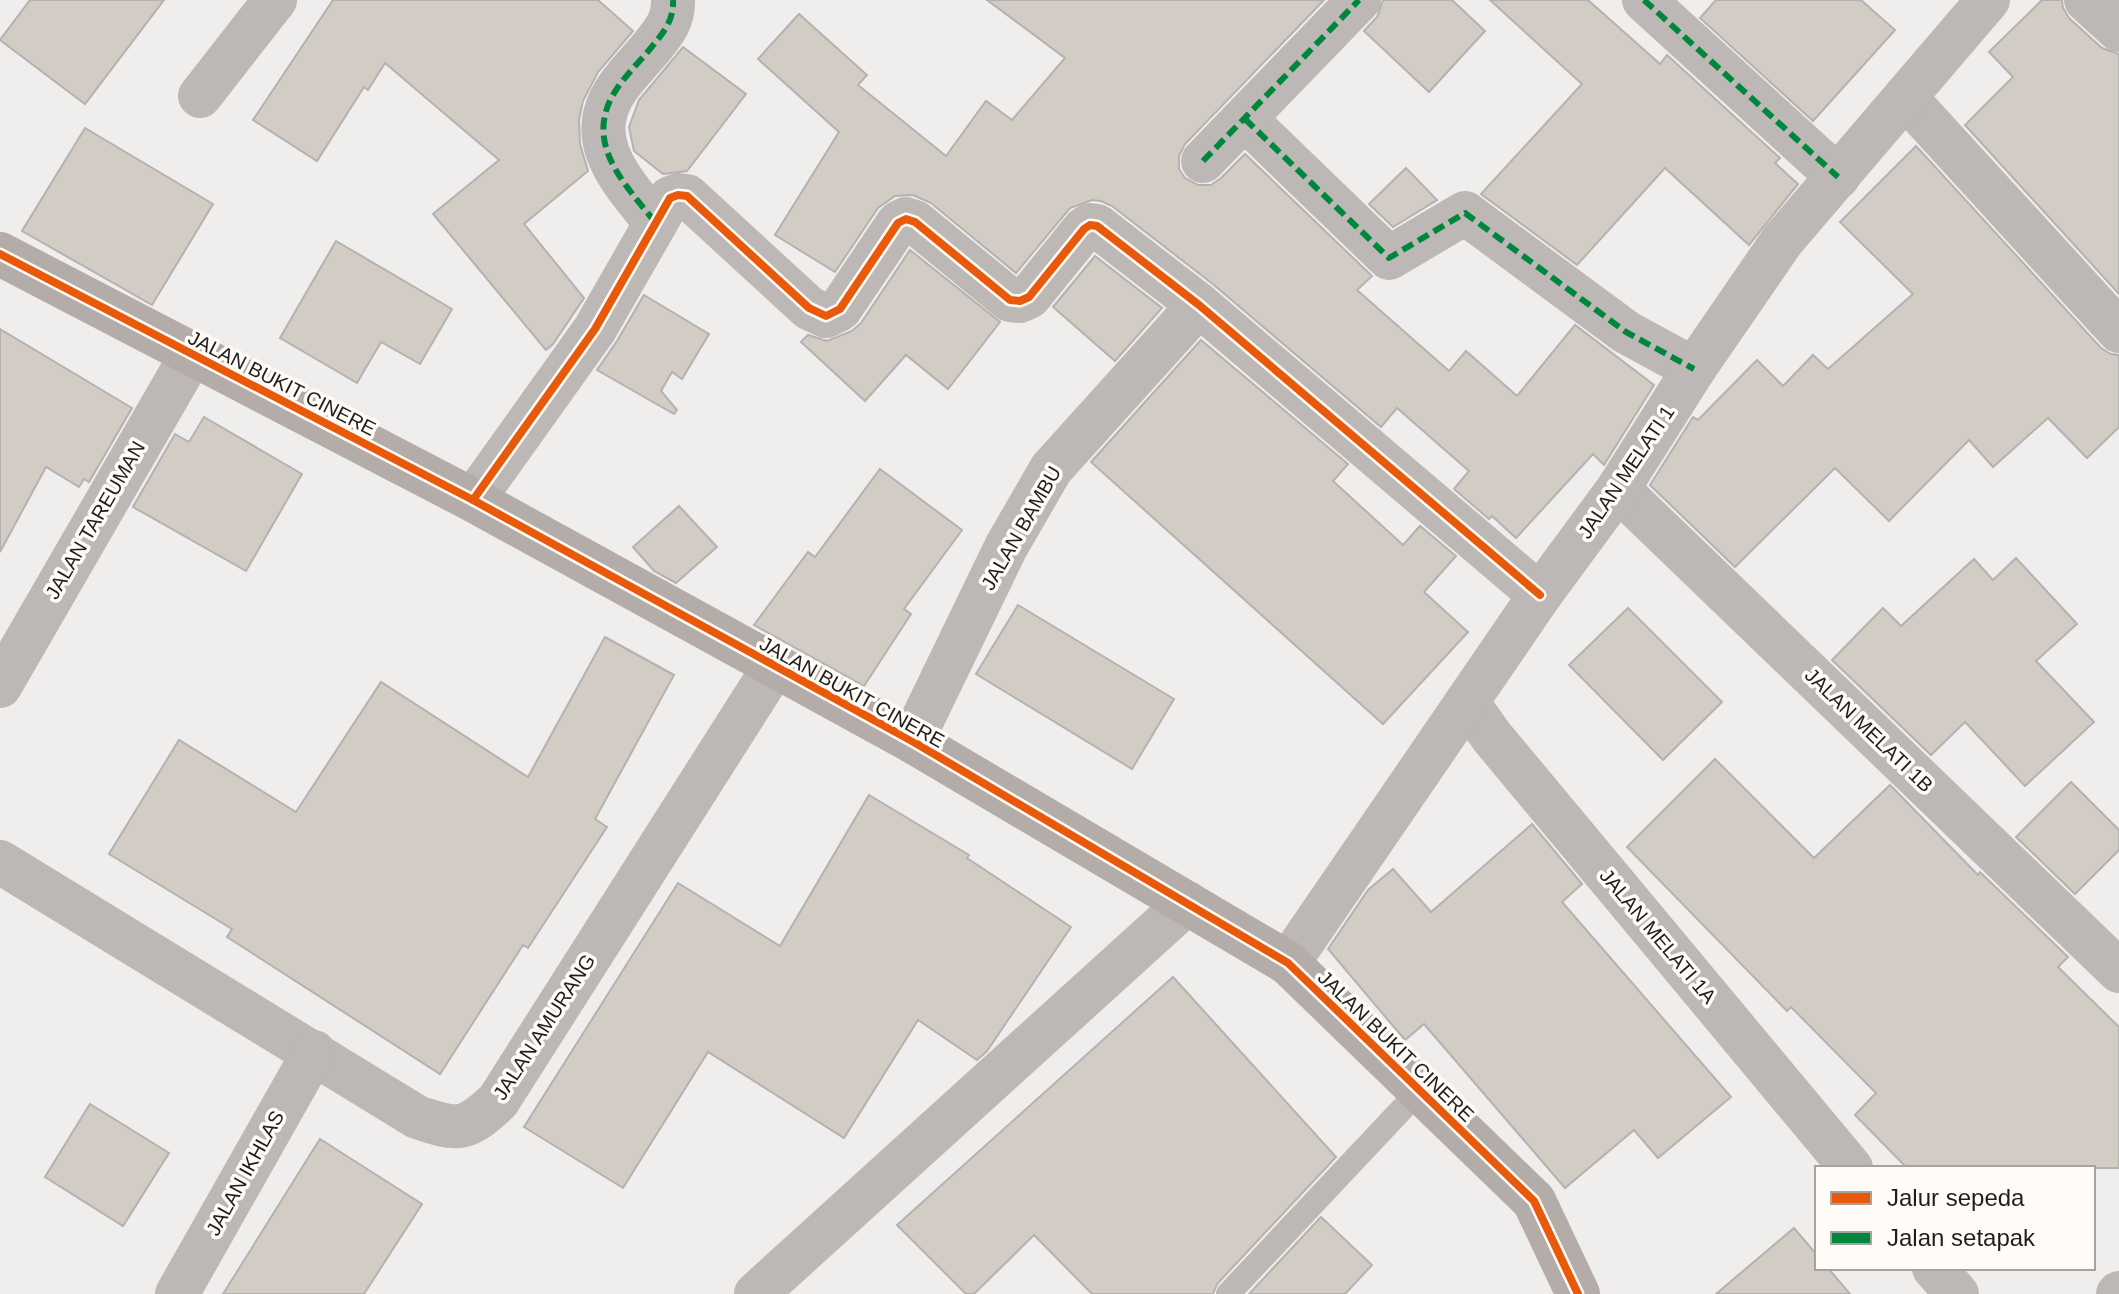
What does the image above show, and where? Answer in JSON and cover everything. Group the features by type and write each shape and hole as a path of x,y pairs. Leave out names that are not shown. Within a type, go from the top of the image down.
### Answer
{"street":[{"path":"200,96 275,0"},
{"path":"655,222 614,170 602,133 604,118 617,89 666,30 673,13 673,0"},
{"path":"1203,161 1359,0"},
{"path":"1644,0 1838,177"},
{"name":"JALAN MELATI 1","path":"1288,963 1540,595 1618,489 1694,369 1782,241 1988,0"},
{"path":"2086,0 2119,30"},
{"path":"1905,97 2119,331"},
{"path":"1245,119 1389,258 1465,213 1626,332 1694,369"},
{"path":"473,500 595,329 670,198 687,196 809,308 826,316 840,309 898,223 906,219 915,222 1010,300 1020,301 1029,297 1090,225 1097,226 1199,305 1540,595"},
{"name":"JALAN BUKIT CINERE","path":"0,254 473,500 912,741 1288,963 1534,1201 1578,1294"},
{"name":"JALAN BAMBU","path":"912,741 1006,547 1051,469 1199,305"},
{"name":"JALAN TAREUMAN","path":"0,686 192,354"},
{"name":"JALAN MELATI 1B","path":"1618,489 2119,971"},
{"name":"JALAN AMURANG","path":"1,864 417,1117 449,1128 476,1122 498,1101 774,667"},
{"name":"JALAN MELATI 1A","path":"1467,702 1492,737 1849,1166"},
{"path":"756,1294 1187,903"},
{"name":"JALAN IKHLAS","path":"177,1294 314,1052"},
{"path":"1936,1270 1957,1294"}],"lane":[{"path":"1228,1294 1420,1090"}],"building":[{"path":"30,0 164,0 85,104 0,40"},
{"path":"333,0 598,0 633,31 598,72 583,101 579,120 580,144 588,171 524,224 584,298 546,350 433,214 499,160 385,63 368,90 364,87 317,161 253,120"},
{"path":"987,0 1324,0 1185,144 1179,156 1179,169 1185,178 1198,185 1211,185 1245,154 1372,276 1357,290 1449,371 1466,351 1517,396 1575,325 1654,385 1604,465 1593,454 1516,538 1454,489 1469,471 1397,408 1381,427 1214,285 1112,206 1101,201 1092,200 1070,208 1016,273 931,203 913,195 895,196 878,208 835,272 775,235 839,132 758,59 799,14 867,75 858,85 946,156 986,101 1012,120 1065,58"},
{"path":"1383,0 1452,0 1485,31 1429,92 1364,31 1377,17"},
{"path":"1490,0 1588,0 1660,64 1667,55 1780,158 1775,163 1798,184 1749,245 1665,168 1577,265 1481,194 1582,84"},
{"path":"1716,0 1861,0 1895,30 1813,121 1700,18"},
{"path":"2042,0 2062,0 2069,18 2102,48 2119,54 2119,294 1965,125 2013,77 1989,52"},
{"path":"683,47 746,94 687,171 663,174 634,151 629,127 639,100"},
{"path":"85,128 213,204 152,305 22,231"},
{"path":"1916,146 2101,348 2119,355 2119,427 2087,458 2048,418 1993,467 1969,440 1889,521 1835,468 1735,567 1650,485 1693,417 1698,420 1757,360 1783,386 1813,355 1828,369 1913,294 1840,222"},
{"path":"1406,168 1437,200 1393,227 1369,204"},
{"path":"336,241 452,309 420,364 381,342 357,383 280,338"},
{"path":"910,250 1000,322 948,389 906,355 865,401 801,342 808,335 827,341 852,331 861,323"},
{"path":"1095,256 1162,308 1115,361 1053,307"},
{"path":"644,295 709,334 682,379 672,372 661,391 677,410 674,414 597,370"},
{"path":"0,329 132,408 89,482 84,479 79,487 46,467 0,552"},
{"path":"1201,340 1348,464 1333,481 1403,545 1420,526 1456,556 1424,592 1468,632 1383,724 1091,462"},
{"path":"204,417 302,474 246,571 133,507 175,434 189,442"},
{"path":"880,469 962,530 904,609 911,614 864,686 754,625 808,552 815,557"},
{"path":"679,506 717,547 676,583 654,571 633,547"},
{"path":"2016,558 2077,624 2036,661 2094,722 2025,786 1965,722 1931,755 1832,660 1883,608 1901,626 1974,559 1993,580"},
{"path":"1018,605 1174,699 1132,769 976,674"},
{"path":"1628,608 1722,702 1663,760 1569,665"},
{"path":"605,637 674,675 595,819 607,827 528,948 523,945 440,1074 227,937 232,929 109,854 179,740 296,812 381,682 528,777"},
{"path":"1715,759 1814,858 1890,785 1978,875 1980,872 2068,957 2058,967 2119,1027 2119,1168 1905,1166 1855,1115 1876,1093 1791,1007 1787,1011 1627,847"},
{"path":"2071,782 2119,830 2119,850 2075,894 2016,837"},
{"path":"869,795 969,855 967,858 1071,927 987,1051 977,1060 918,1020 844,1138 708,1052 623,1188 524,1127 678,883 780,946"},
{"path":"1532,824 1582,884 1562,902 1731,1097 1658,1158 1634,1130 1565,1188 1424,1024 1405,1040 1328,949 1368,890 1393,869 1431,912"},
{"path":"1173,977 1336,1157 1217,1284 1213,1294 1092,1294 1034,1235 974,1294 966,1294 897,1225"},
{"path":"90,1104 169,1153 123,1226 45,1177"},
{"path":"320,1139 422,1204 364,1294 223,1294"},
{"path":"1321,1217 1372,1265 1345,1294 1249,1294"},
{"path":"1794,1228 1815,1253 1815,1270 1830,1270 1850,1294 1716,1294"}],"marked path":[{"path":"655,222 610,159 604,125 608,106 618,87 667,26 673,0"},
{"path":"1203,161 1359,0"},
{"path":"1644,0 1838,177"},
{"path":"1245,119 1389,258 1465,213 1626,332 1694,369"}],"cycle path":[{"path":"473,500 595,329 670,198 687,196 809,308 826,316 840,309 898,223 906,219 915,222 1010,300 1020,301 1029,297 1090,225 1097,226 1199,305 1540,595"},
{"path":"0,254 473,500 912,741 1288,963 1534,1201 1578,1294"}]}
